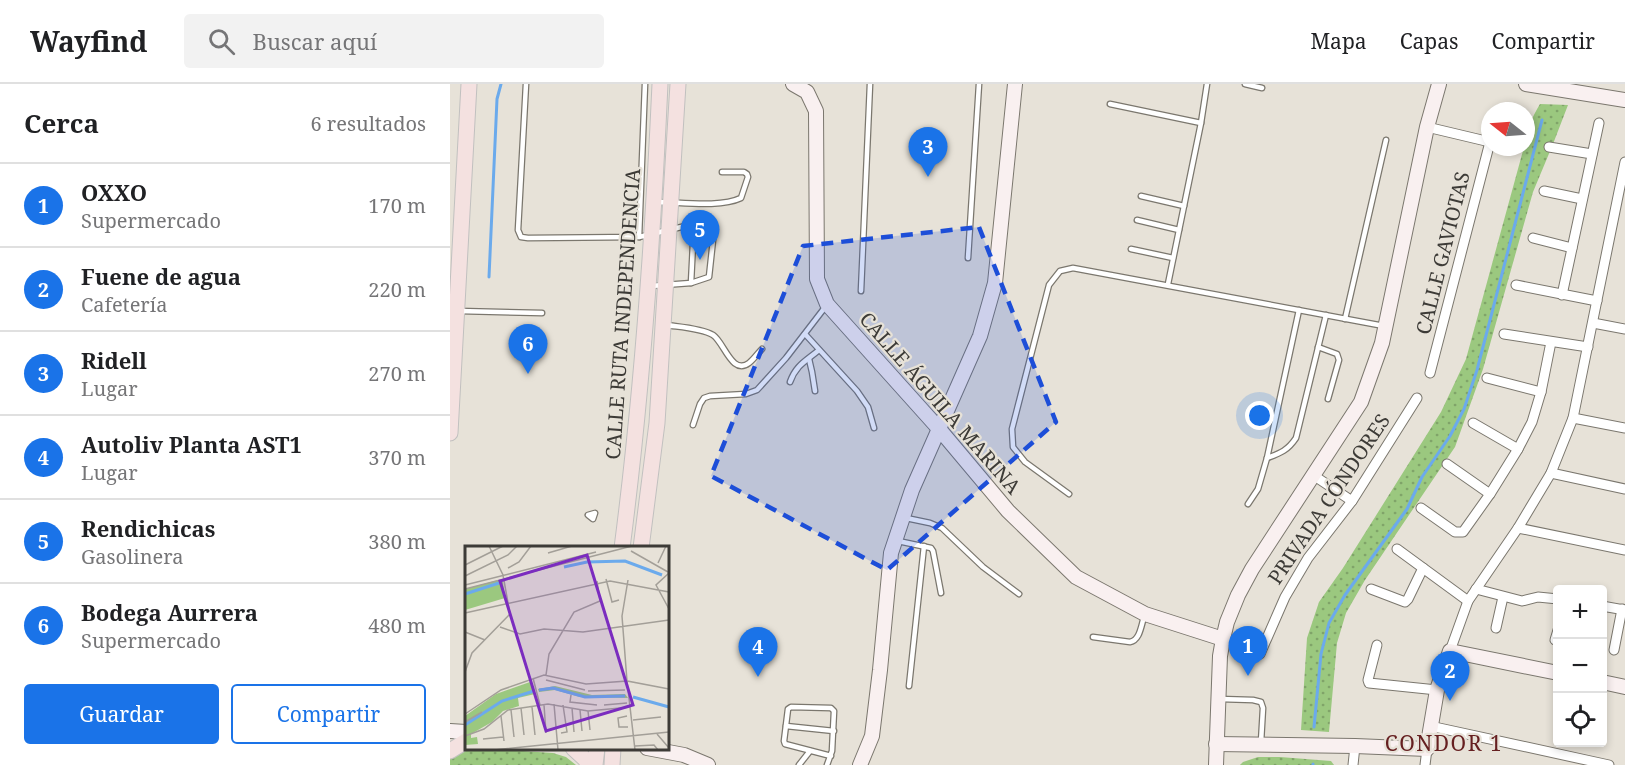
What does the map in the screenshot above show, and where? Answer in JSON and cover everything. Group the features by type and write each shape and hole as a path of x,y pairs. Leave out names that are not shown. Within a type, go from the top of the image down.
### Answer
{"main road":[{"path":"450,433 469,84"},
{"name":"CALLE RUTA INDEPENDENCIA","path":"622,546 638,416 649,286 645,235 654,202 653,85"},
{"name":"CALLE RUTA INDEPENDENCIA","path":"640,546 657,423 678,85"},
{"path":"450,751 465,742"},
{"path":"575,750 589,765"},
{"path":"596,765 597,750"},
{"path":"612,765 614,750"}],"street":[{"name":"CALLE ÁGUILA MARINA","path":"793,84 807,92 816,111 817,279 828,304 940,430 1008,511 1076,578 1144,614 1223,639"},
{"path":"860,765 872,736 891,553 912,490 980,336 995,283 1015,84"},
{"path":"1216,765 1220,656 1227,622 1252,569 1361,402 1386,326 1427,127 1439,84"},
{"path":"1526,84 1625,100"},
{"path":"1562,295 1599,123"},
{"name":"CALLE GAVIOTAS","path":"1427,127 1481,140"},
{"path":"1549,147 1592,154"},
{"name":"CALLE GAVIOTAS","path":"1430,373 1486,156"},
{"path":"1425,765 1437,690 1468,601 1518,528 1551,473 1573,418 1622,196 1625,162"},
{"path":"1545,191 1582,199"},
{"path":"1533,238 1572,248"},
{"path":"1516,285 1598,301"},
{"path":"1593,323 1625,329"},
{"path":"1504,334 1588,347"},
{"path":"1421,508 1455,532 1463,532 1490,494 1532,422 1541,392 1551,342"},
{"path":"1487,378 1541,392"},
{"name":"PRIVADA CÓNDORES","path":"1260,654 1285,597 1308,558 1352,501 1418,398"},
{"path":"1573,418 1625,428"},
{"path":"1473,423 1518,449"},
{"path":"1447,464 1490,494"},
{"path":"1551,473 1625,489"},
{"path":"1313,476 1352,501"},
{"path":"1518,528 1625,550"},
{"path":"1397,549 1468,601"},
{"path":"1371,589 1405,602 1423,568"},
{"path":"1476,589 1522,601 1538,597 1553,599"},
{"path":"1496,628 1503,597"},
{"path":"1607,607 1623,609 1614,650"},
{"path":"1377,645 1369,683 1437,690"},
{"path":"1449,651 1553,672"},
{"path":"1607,683 1625,687"},
{"path":"1430,726 1609,765"},
{"path":"450,731 465,732"},
{"path":"1216,744 1355,746 1427,750"},
{"path":"1353,765 1355,746"},
{"path":"658,750 684,755 708,765"}],"lane":[{"path":"526,84 518,230 521,237 645,235 694,224 707,224 714,231 709,277 691,283 649,286"},
{"path":"861,291 870,84"},
{"path":"968,258 979,84"},
{"path":"1168,285 1207,84"},
{"path":"1245,84 1262,88"},
{"path":"645,235 653,85 678,85"},
{"path":"1110,104 1201,123"},
{"path":"1345,319 1386,140"},
{"path":"654,202 736,201 741,198 747,174 722,172"},
{"path":"1141,196 1184,206"},
{"path":"1137,220 1179,230"},
{"path":"691,283 694,224"},
{"path":"1131,249 1173,258"},
{"path":"1069,494 1025,462 1013,447 1012,429 1049,285 1060,271 1073,267 1386,326"},
{"path":"693,425 704,398 746,394 756,390 786,358 828,304"},
{"path":"1248,504 1258,489 1267,458 1299,310"},
{"path":"457,311 542,313"},
{"path":"1267,458 1282,453 1291,446 1296,438 1326,315"},
{"path":"663,325 693,329 713,335 732,363 740,366 747,364 762,349"},
{"path":"805,334 868,407 874,428"},
{"path":"1318,347 1337,354 1339,360 1328,399"},
{"path":"790,382 799,366 819,350"},
{"path":"809,359 813,372 814,391"},
{"path":"593,519 595,513"},
{"path":"903,517 942,528 983,567 1019,594"},
{"path":"895,540 931,548 941,593"},
{"path":"909,686 924,546"},
{"path":"1093,637 1135,641 1144,614"},
{"path":"1219,699 1261,702 1263,708 1261,745"},
{"path":"827,765 831,756 835,713 831,708 792,706 788,709 785,744 831,756"},
{"path":"786,726 834,731"},
{"path":"799,765 810,751"}],"highlighted area":[{"path":"979,227 1056,422 887,570 711,476 803,246"}],"green space":[{"path":"1540,104 1568,105 1533,192 1483,369 1455,447 1365,580 1346,613 1337,643 1329,732 1301,730 1307,638 1319,602 1343,568 1441,412 1466,359 1522,156 1535,156 1535,113"},
{"path":"465,748 553,753 566,757 576,765 450,765 450,753"},
{"path":"1258,757 1331,761 1334,765 1240,765"}],"waterway":[{"path":"489,277 497,99 501,84"},
{"path":"1314,727 1321,654 1329,623 1345,595 1407,509 1422,477 1450,436 1464,409 1477,370 1542,120"}],"place":[{"name":"Ridell","path":"928,177"},
{"name":"Rendichicas","path":"700,260"},
{"name":"Bodega Aurrera","path":"528,374"},
{"name":"OXXO","path":"1248,676"},
{"name":"Autoliv Planta AST1","path":"758,677"},
{"name":"Fuene de agua","path":"1450,701"}],"district":[{"name":"CONDOR 1","path":"1444,744"}]}
